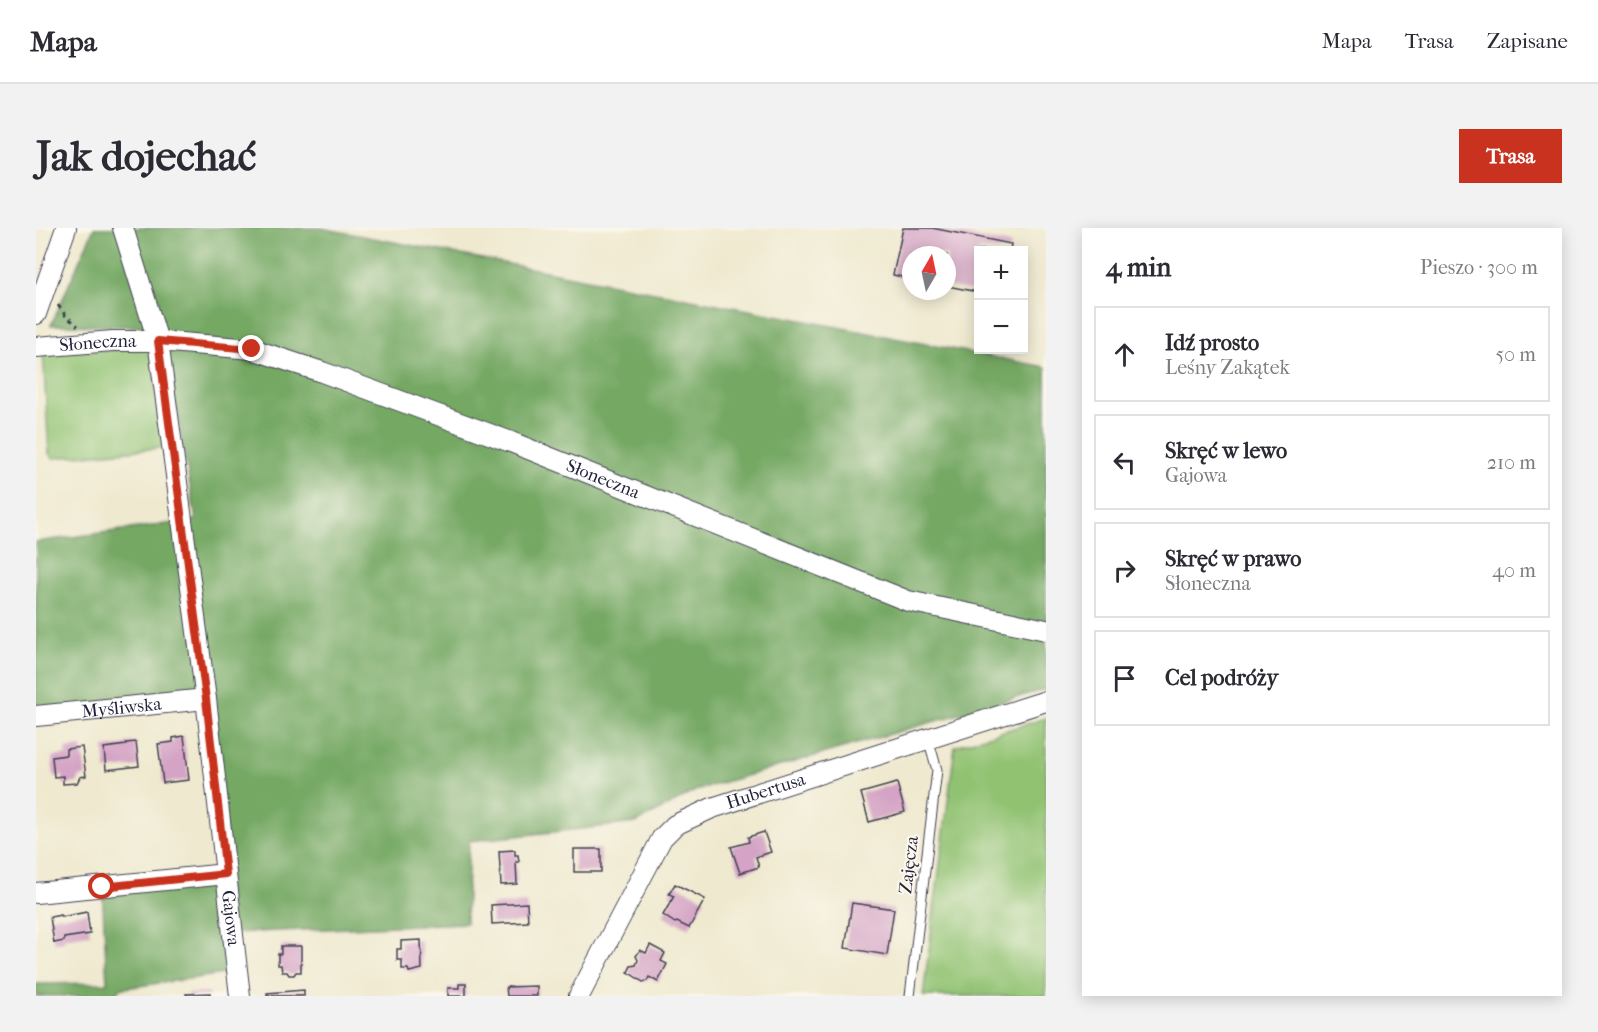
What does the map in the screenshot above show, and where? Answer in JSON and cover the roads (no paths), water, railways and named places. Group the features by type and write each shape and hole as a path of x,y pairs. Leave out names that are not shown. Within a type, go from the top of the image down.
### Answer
{"street":[{"path":"36,314 66,228"},
{"name":"Słoneczna","path":"123,228 158,341"},
{"name":"Słoneczna","path":"36,347 113,341 158,341 252,349 322,372 511,442 908,601 1046,630"},
{"name":"Gajowa","path":"158,341 206,699 240,996"},
{"name":"Myśliwska","path":"36,716 206,699"},
{"name":"Hubertusa","path":"579,996 662,838 675,825 712,808 1046,701"},
{"path":"36,893 226,874"}],"lane":[{"name":"Zajęcza","path":"910,996 937,770 928,738"}]}
